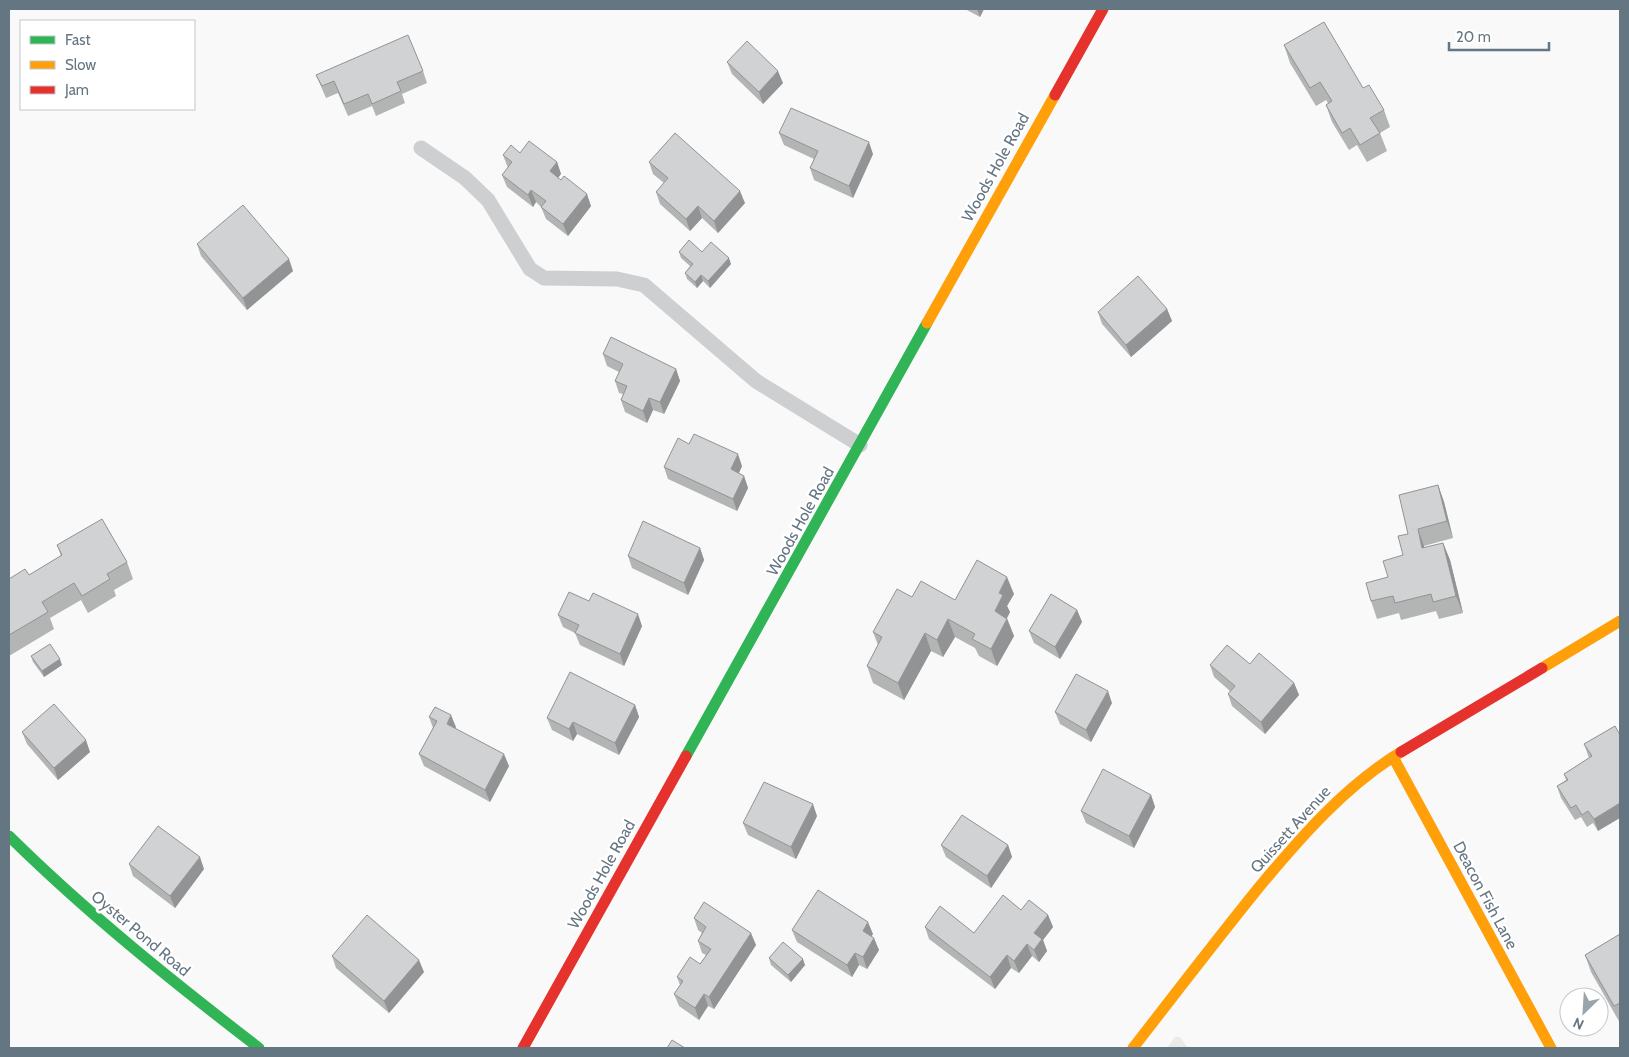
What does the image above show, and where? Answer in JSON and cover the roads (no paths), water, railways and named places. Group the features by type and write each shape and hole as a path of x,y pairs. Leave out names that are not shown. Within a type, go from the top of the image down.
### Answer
{"main road":[{"name":"Woods Hole Road","path":"522,1048 1103,9"},
{"name":"Quissett Avenue","path":"1133,1048 1239,912 1303,835 1354,785 1393,757 1620,621"},
{"name":"Deacon Fish Lane","path":"1393,757 1551,1048"},
{"name":"Oyster Pond Road","path":"9,836 50,879 111,931 259,1048"}],"lane":[{"path":"421,148 465,178 488,200 530,269 544,278 617,279 644,285 756,381 860,445"}]}
